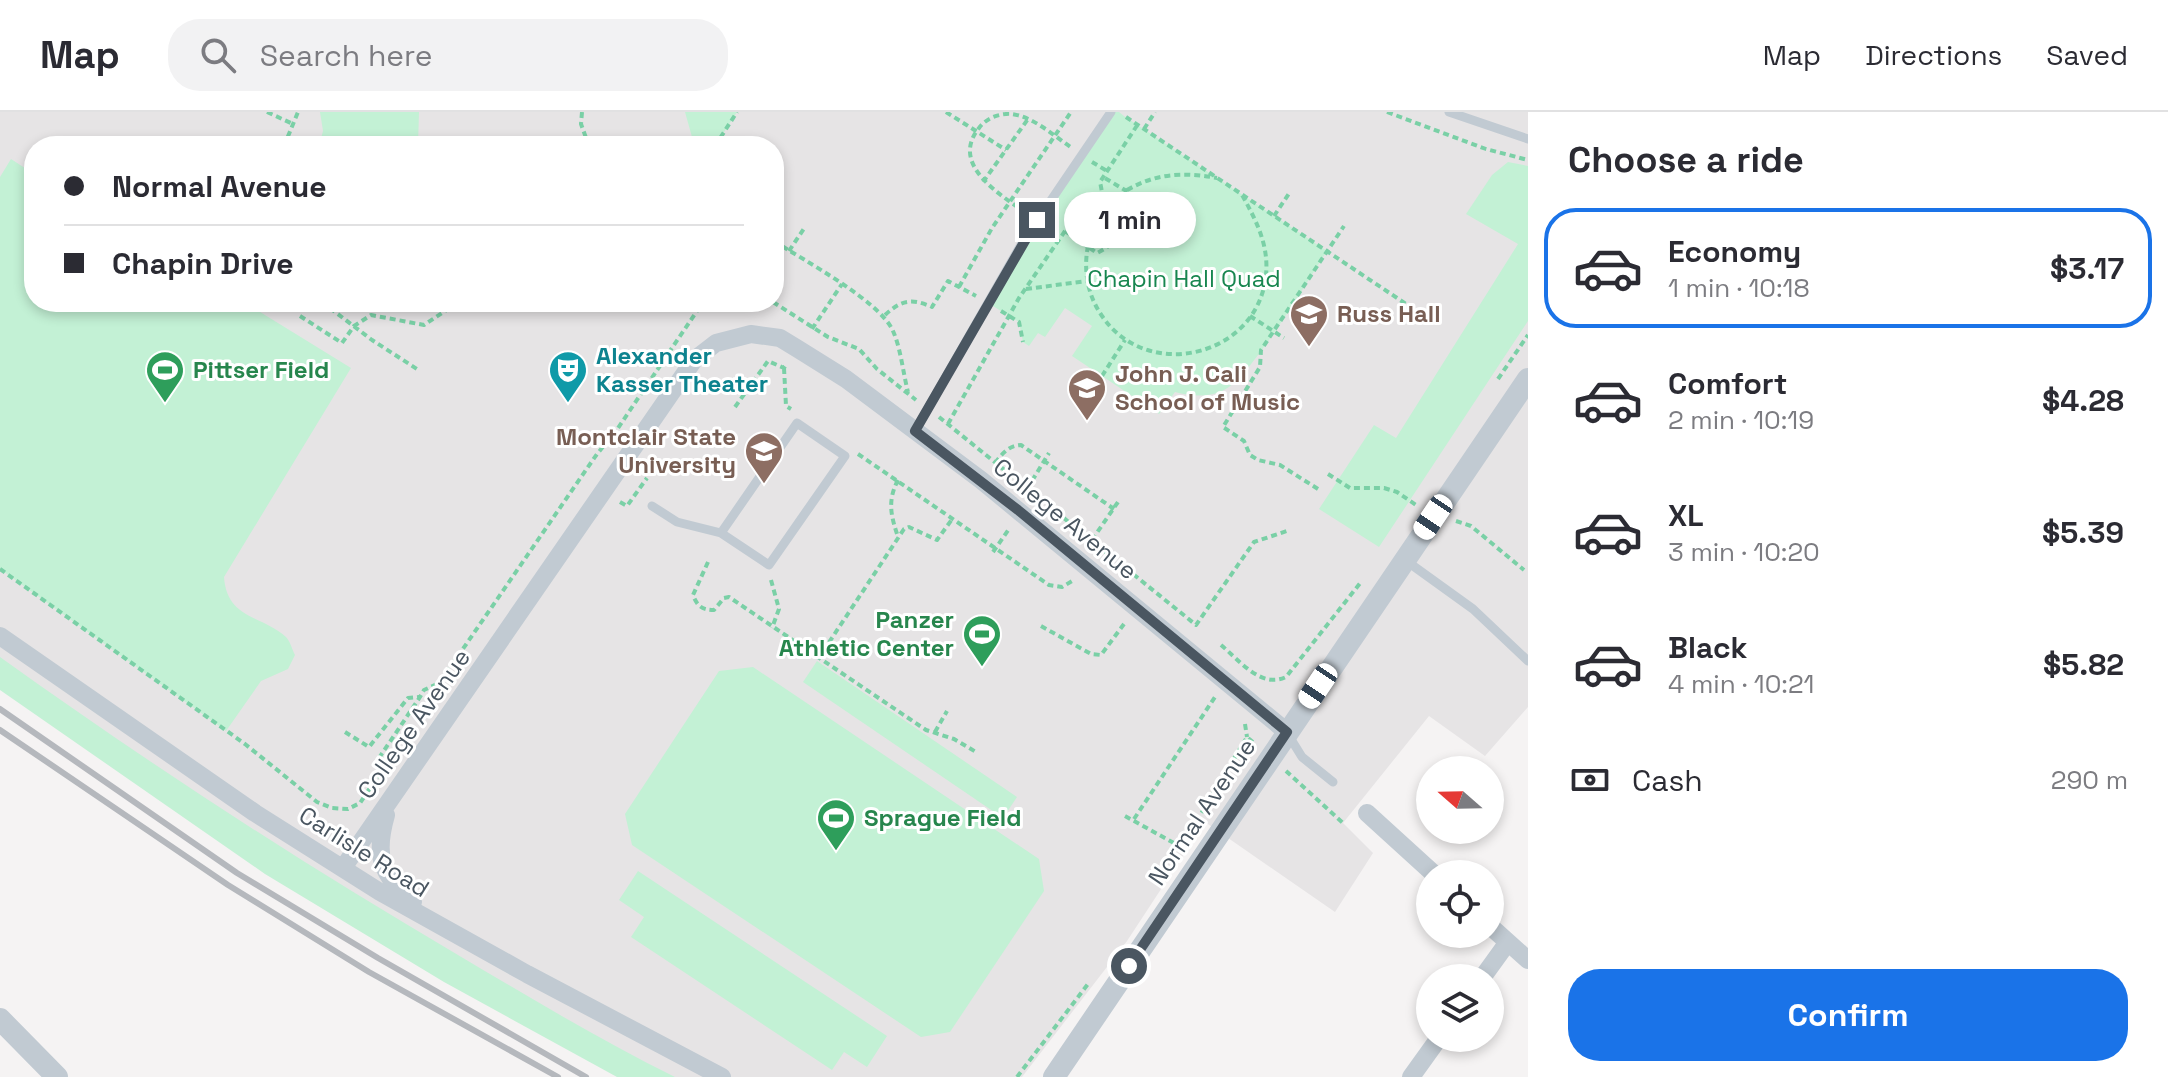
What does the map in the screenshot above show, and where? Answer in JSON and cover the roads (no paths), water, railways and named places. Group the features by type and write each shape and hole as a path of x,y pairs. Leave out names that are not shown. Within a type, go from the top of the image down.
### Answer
{"street":[{"name":"College Avenue","path":"343,868 694,360 716,343 751,334 780,338 846,379 981,480 1287,732"},
{"name":"Normal Avenue","path":"1054,1077 1528,379"},
{"name":"Carlisle Road","path":"0,636 255,813 343,868 439,925 722,1077"},
{"path":"389,802 380,840 386,873 392,884 439,925"},
{"path":"1367,813 1419,860"},
{"path":"1504,938 1528,960"},
{"path":"1492,964 1508,942"},
{"path":"0,1019 57,1077"},
{"path":"1411,1077 1429,1052"}],"lane":[{"path":"915,431 1037,220 1111,112"},
{"path":"1449,112 1528,139"},
{"path":"652,506 677,522 721,533 769,565 845,456 797,423 721,533"},
{"path":"1405,560 1460,600 1528,661"},
{"name":"College Avenue","path":"1287,732 1302,757 1333,782"}],"railway":[{"path":"0,709 237,873 586,1077"},
{"path":"0,730 228,885 369,972 558,1077"}],"place":[{"name":"Russ Hall","path":"1309,348"},
{"name":"Pittser Field","path":"165,404"},
{"name":"Alexander Kasser Theater","path":"568,404"},
{"name":"John J. Cali School of Music","path":"1087,422"},
{"name":"Montclair State University","path":"764,485"},
{"name":"Panzer Athletic Center","path":"982,668"},
{"name":"Sprague Field","path":"836,852"}],"park label":[{"name":"Chapin Hall Quad","path":"1184,279"}]}
